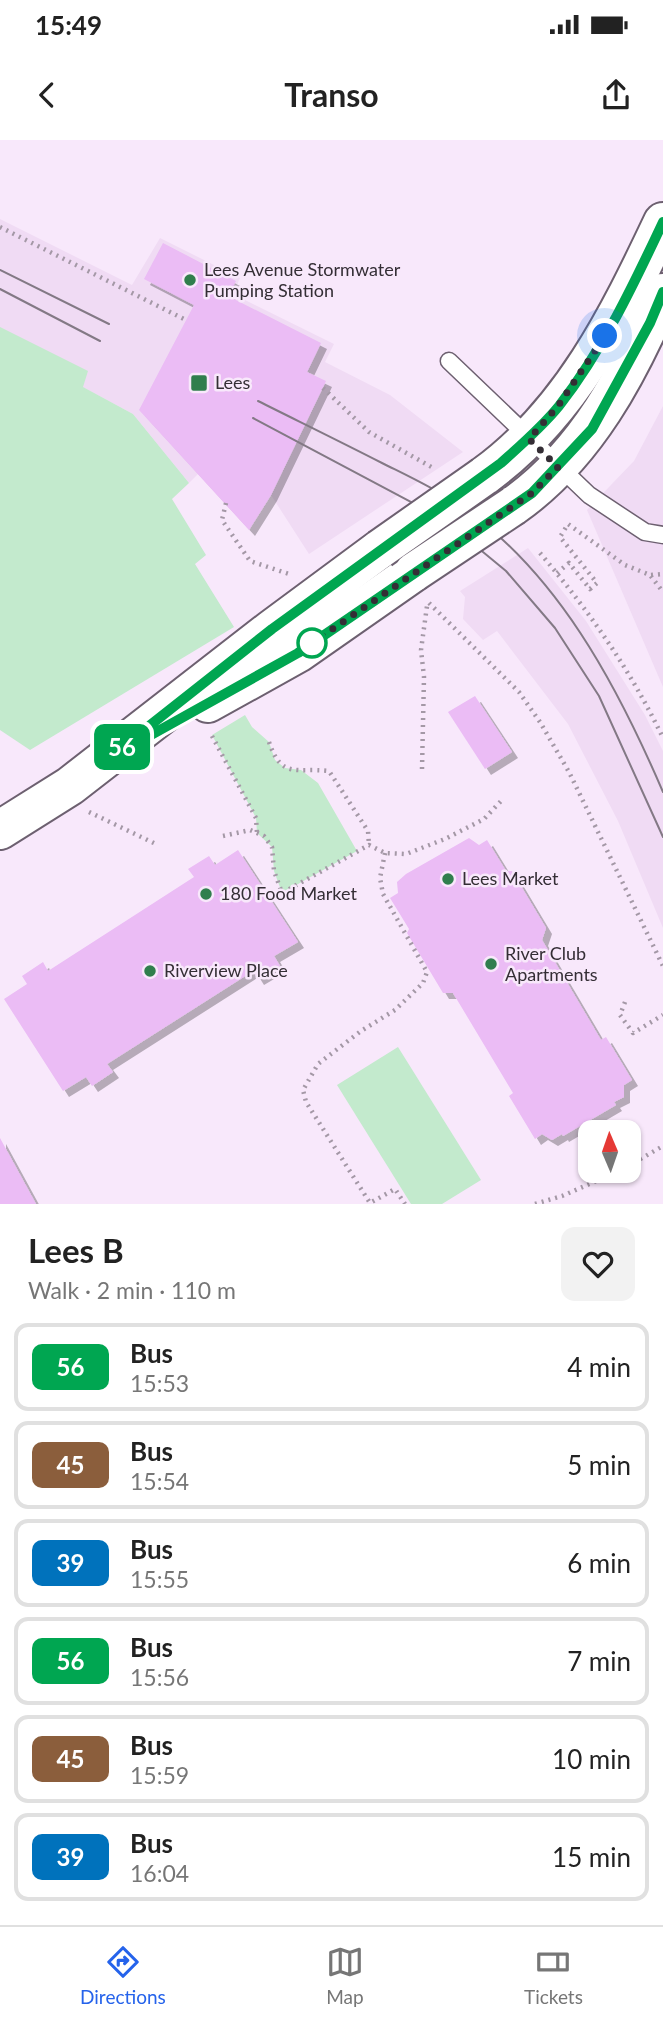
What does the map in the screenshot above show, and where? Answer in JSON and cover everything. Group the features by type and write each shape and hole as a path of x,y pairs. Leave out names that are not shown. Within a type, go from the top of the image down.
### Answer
{"main road":[{"path":"0,830 106,760 317,595 484,476 529,439 558,406 587,364 638,275 663,222"},
{"path":"106,760 421,587 513,506 532,493 592,429 650,323 663,293"}],"lane":[{"path":"449,361 589,495 645,531 663,535"}],"path":[{"path":"0,227 184,319"},
{"path":"323,388 369,432 435,470"},
{"path":"226,503 222,520 250,561 289,574 317,595"},
{"path":"557,573 569,563 590,589 597,583 559,537 568,524 625,565 650,575 663,574"},
{"path":"540,553 576,596 620,658 641,692 663,738"},
{"path":"650,575 663,592"},
{"path":"421,587 424,677 422,769"},
{"path":"421,587 519,692 540,722 569,772 663,966"},
{"path":"212,735 256,818 257,833"},
{"path":"269,742 275,760 285,768 329,771 368,831 369,845"},
{"path":"369,845 386,853 406,854 445,839 484,819 501,801"},
{"path":"86,811 158,845"},
{"path":"223,836 250,830 264,836 272,847 274,871 282,893 369,845"},
{"path":"386,853 380,878 383,894 427,972 423,983 395,1010 361,1031 318,1064 303,1090 306,1102 370,1203 396,1189 405,1204"},
{"path":"625,1003 620,1015 634,1033 663,1015"},
{"path":"641,1159 663,1146"},
{"path":"535,1204 592,1183"}],"shaded area":[{"path":"0,219 132,285 160,238 240,278 233,294 334,344 325,362 390,395 463,452 309,554 271,495 249,530 198,474 189,483 133,414 0,343"},
{"path":"663,406 663,687 587,510 634,461"},
{"path":"528,548 586,621 645,715 663,751 663,928 618,821 568,724 497,631 483,640 463,619 465,597 460,591"}],"green space":[{"path":"0,327 88,371 83,387 133,414 189,483 172,499 206,555 195,564 234,627 30,750 0,730"},
{"path":"245,715 252,727 269,742 275,760 285,768 301,770 318,783 357,851 282,893 274,871 272,847 257,833 256,818 212,735"},
{"path":"398,1047 481,1180 442,1204 411,1204 337,1085"}],"building":[{"path":"163,243 236,281 228,296 321,343 307,372 326,381 271,495 249,530 139,410 194,305 144,279"},
{"path":"475,696 512,752 485,769 448,712"},
{"name":"River Club Apartments","path":"469,838 479,845 487,840 506,871 512,871 546,928 542,940 601,1040 606,1037 632,1080 624,1085 624,1097 614,1102 616,1105 590,1120 578,1120 578,1127 563,1136 562,1134 552,1140 542,1134 535,1139 509,1096 513,1093 453,993 443,993 407,933 409,929 390,898 398,893 397,882 406,874"},
{"name":"Riverview Place","path":"238,850 298,942 274,956 280,966 258,979 253,971 107,1064 113,1072 92,1086 86,1077 63,1091 4,999 27,984 22,976 43,962 48,971 194,877 188,869 209,856 215,865"},
{"path":"0,1138 36,1204 0,1204"}],"tram line":[{"path":"0,270 109,324"},
{"path":"0,289 100,341"},
{"path":"258,401 430,487 493,531 525,562 554,596 580,633 625,711 663,792"},
{"path":"253,418 443,519 506,571 555,628 599,696 663,837"}],"bus line":[{"name":"56","path":"663,222 638,275 582,374 529,439 501,463 272,629 106,760 298,653 532,493 592,429 650,323 663,292"}],"place":[{"name":"Lees Avenue Stormwater Pumping Station","path":"190,280"},
{"name":"Lees","path":"199,383"},
{"name":"Lees Market","path":"448,879"},
{"name":"180 Food Market","path":"206,894"},
{"name":"River Club Apartments","path":"491,964"},
{"name":"Riverview Place","path":"150,971"}],"route":[{"path":"312,643 532,493 558,467 529,439 582,374 605,336"}]}
